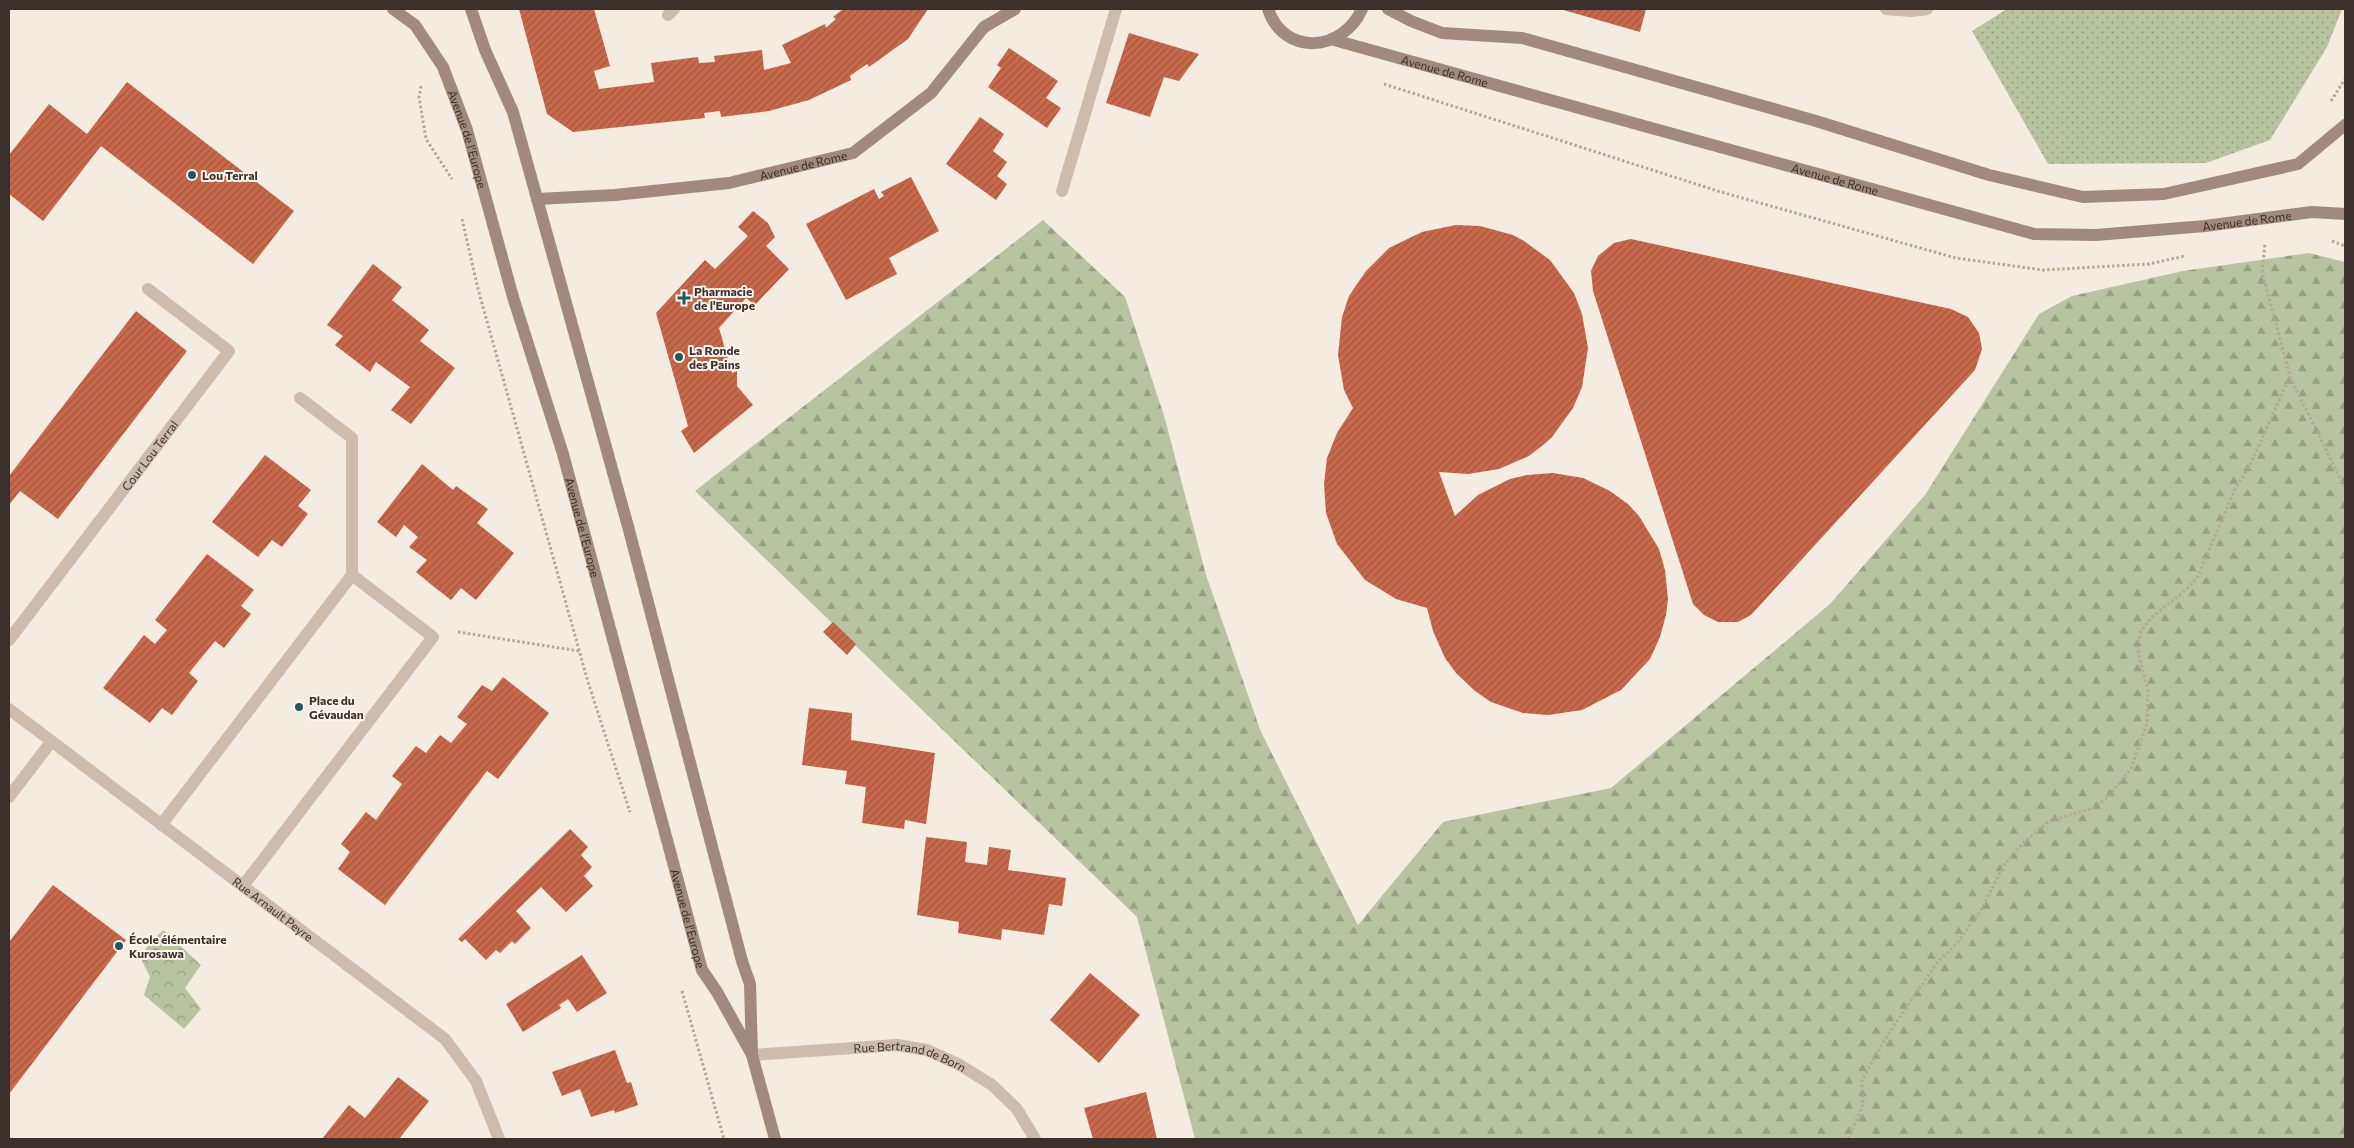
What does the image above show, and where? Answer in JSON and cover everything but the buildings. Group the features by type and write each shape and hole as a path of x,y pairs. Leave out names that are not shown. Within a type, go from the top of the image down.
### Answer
{"main road":[{"name":"Avenue de l'Europe","path":"393,9 415,25 443,67 468,130 514,296 563,454 702,970 717,992 752,1055"},
{"name":"Avenue de l'Europe","path":"471,9 485,50 513,112 629,530 737,942 750,984 752,1055 775,1139"},
{"name":"Avenue de Rome","path":"536,199 615,195 729,183 853,153 931,93 984,27 1014,9"},
{"path":"1268,9 1280,29 1292,38 1307,43 1322,43 1334,40 1356,22 1362,9"},
{"path":"1388,9 1411,21 1442,32 1522,38 1806,119 1989,175 2083,197 2164,194 2298,164 2345,124"},
{"name":"Avenue de Rome","path":"1334,40 2034,234 2096,235 2205,226 2312,212 2345,214"}],"street":[{"path":"1062,191 1116,9"},
{"path":"1886,9 1911,11 1927,9"},
{"name":"Cour Lou Terral","path":"9,640 229,351 148,289"},
{"path":"161,825 352,575 352,438 300,398"},
{"path":"243,886 433,637 352,575"},
{"name":"Rue Arnault Peyre","path":"9,709 446,1039 476,1081 499,1139"},
{"path":"9,797 51,742"},
{"name":"Rue Bertrand de Born","path":"752,1055 897,1045 927,1050 960,1065 992,1085 1017,1109 1034,1139"}],"path":[{"path":"443,67 423,78 419,97 426,139 453,181"},
{"path":"461,217 478,288 579,651 630,813"},
{"path":"2265,241 2262,272 2290,376 2345,488"},
{"path":"1848,1139 1863,1105 1862,1080 1887,1036 1936,964 1957,943 1981,910 2004,865 2023,843 2049,821 2094,808 2109,796 2131,769 2147,723 2148,691 2137,647 2141,631 2152,617 2187,589 2198,576 2234,490 2251,463 2290,376"},
{"path":"433,637 457,631 579,651"},
{"path":"682,990 724,1139"}],"green space":[{"path":"2007,9 2342,9 2327,47 2270,140 2206,163 2048,164 1972,31"},
{"path":"1043,220 1125,297 1165,419 1206,575 1261,732 1358,925 1443,822 1611,788 1830,604 1925,495 2039,314 2072,296 2183,271 2309,253 2345,262 2345,1139 1195,1139 1137,917 695,491"},
{"path":"163,930 201,965 185,988 201,1009 184,1029 144,995 150,977 142,961 146,948"}],"place":[{"name":"Lou Terral","path":"192,175"},
{"name":"Pharmacie de l'Europe","path":"684,298"},
{"name":"La Ronde des Pains","path":"679,357"},
{"name":"Place du Gévaudan","path":"299,707"},
{"name":"École élémentaire Kurosawa","path":"119,946"}]}
